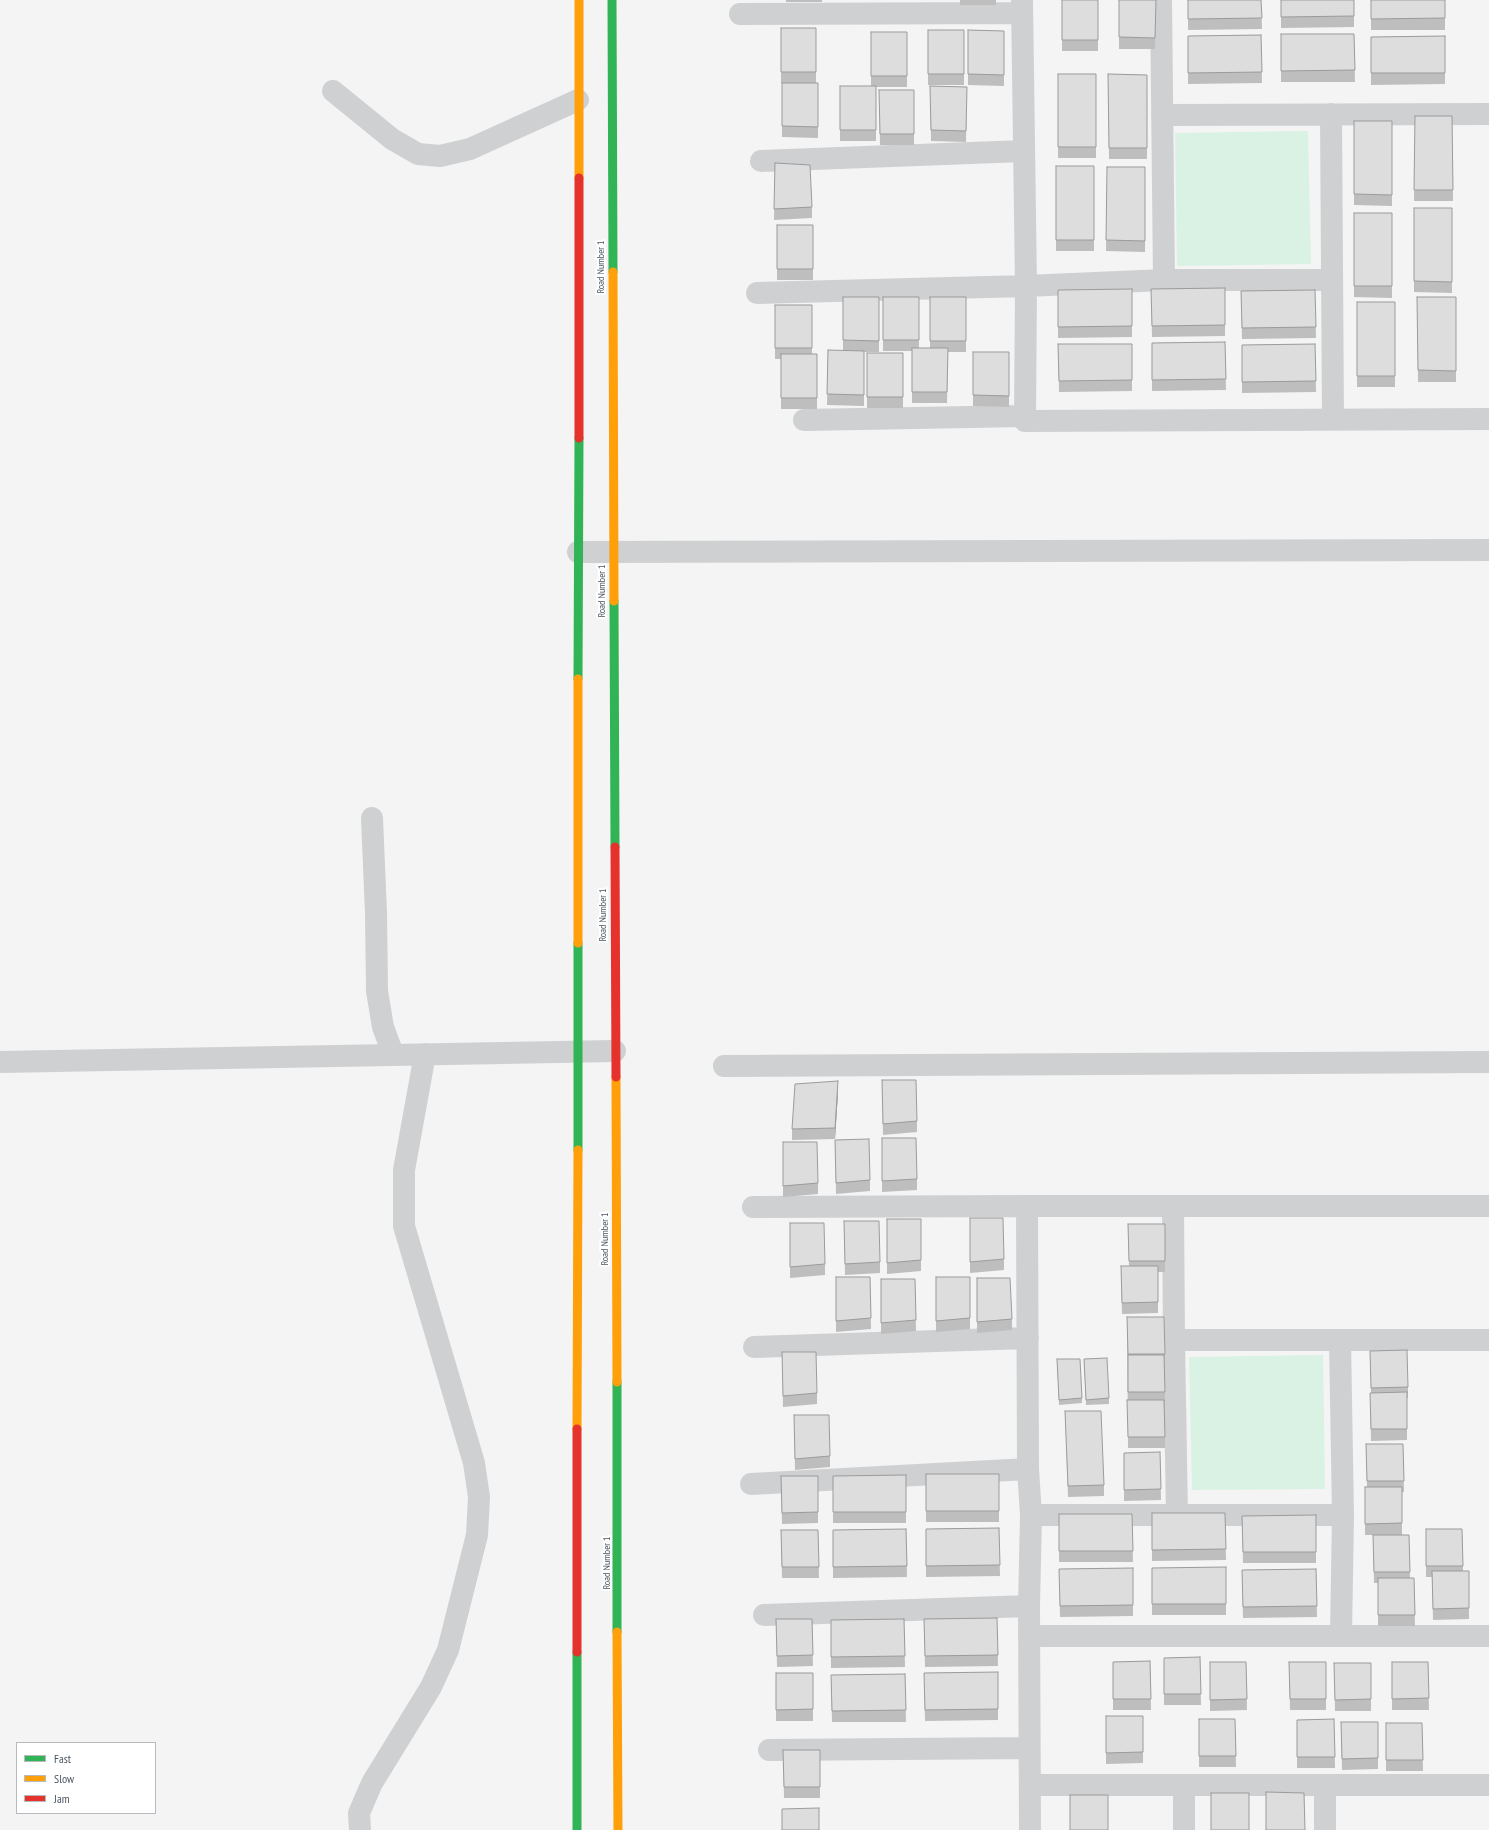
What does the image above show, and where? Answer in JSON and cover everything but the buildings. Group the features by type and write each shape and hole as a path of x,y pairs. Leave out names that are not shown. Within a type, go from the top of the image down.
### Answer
{"street":[{"path":"577,1830 579,0"},
{"name":"Road Number 1","path":"612,0 612,551 618,1830"},
{"path":"1161,0 1164,280"},
{"path":"740,14 1022,7 1026,286 1025,420 1489,419"},
{"path":"333,91 392,139 418,154 440,156 470,149 578,100"},
{"path":"1331,114 1333,419"},
{"path":"1162,115 1489,114"},
{"path":"761,160 1023,151"},
{"path":"757,293 1026,286 1164,280 1332,280"},
{"path":"804,420 1025,416"},
{"path":"578,552 1489,550"},
{"path":"372,818 376,913 377,991 383,1027 393,1054"},
{"path":"0,1062 615,1051"},
{"path":"360,1830 359,1813 372,1783 431,1687 448,1650 477,1535 479,1497 474,1463 404,1226 404,1170 425,1054"},
{"path":"724,1066 1489,1062"},
{"path":"1027,1206 1028,1469 1031,1515 1029,1606 1030,1830"},
{"path":"1173,1206 1178,1516"},
{"path":"753,1207 1489,1206"},
{"path":"754,1347 1028,1338"},
{"path":"1174,1340 1489,1340"},
{"path":"1340,1340 1343,1515 1341,1636"},
{"path":"752,1484 1028,1469"},
{"path":"1031,1515 1343,1515"},
{"path":"764,1615 1029,1606"},
{"path":"1029,1636 1489,1636"},
{"path":"770,1750 1029,1748"},
{"path":"1030,1785 1489,1785"},
{"path":"1184,1785 1184,1830"},
{"path":"1325,1785 1326,1830"}],"green space":[{"path":"1308,131 1311,264 1177,266 1175,133"},
{"path":"1323,1355 1325,1489 1192,1490 1189,1357"}],"traffic: fast":[{"path":"612,0 613,272"},
{"path":"578,679 579,438"},
{"path":"614,601 615,847"},
{"path":"578,943 578,1150"},
{"path":"617,1382 617,1632"},
{"path":"577,1652 577,1830"}],"traffic: slow":[{"path":"579,0 579,178"},
{"path":"613,272 614,601"},
{"path":"578,679 578,943"},
{"path":"616,1077 617,1382"},
{"path":"577,1429 578,1150"},
{"path":"617,1632 618,1830"}],"traffic: jam":[{"path":"579,178 579,438"},
{"path":"615,847 616,1077"},
{"path":"577,1429 577,1652"}]}
